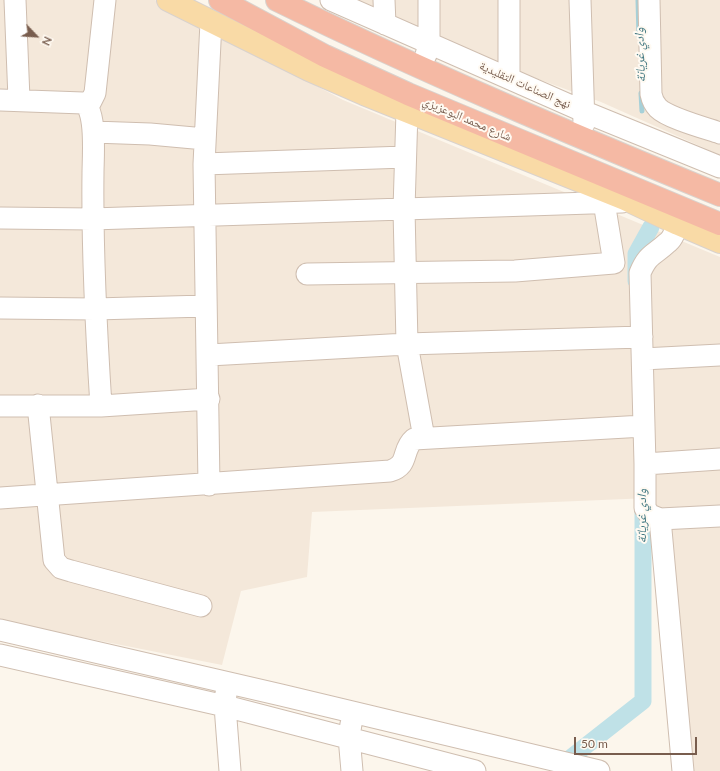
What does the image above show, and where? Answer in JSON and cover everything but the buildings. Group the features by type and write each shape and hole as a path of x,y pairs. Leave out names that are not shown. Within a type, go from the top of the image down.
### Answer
{"highway":[{"name":"شارع محمد البوعزيزي","path":"220,0 325,56 401,91 629,193 720,224"},
{"path":"278,0 424,69 584,139 720,195"}],"main road":[{"path":"168,0 309,70 407,111 629,193 678,224 720,242"}],"street":[{"path":"16,0 10,100 83,103 88,107"},
{"path":"101,406 95,309 92,219 93,132 88,107 95,93 105,0"},
{"path":"384,0 385,24"},
{"path":"424,69 429,43 429,0"},
{"path":"509,0 509,78"},
{"path":"580,0 585,112 584,139"},
{"path":"650,0 651,94 653,100 659,108 675,117 720,133"},
{"name":"نهج الصناعات التقليدية","path":"336,1 585,112 720,167"},
{"path":"209,485 209,355 206,306 206,215 204,164 210,22"},
{"path":"407,111 404,209 407,344 424,438"},
{"path":"93,132 150,134 205,139"},
{"path":"204,164 405,157"},
{"path":"0,218 92,219 622,202 629,193"},
{"path":"604,202 614,263"},
{"path":"678,224 668,243 654,252 646,261 640,273 645,508 650,514 660,519 720,516"},
{"path":"307,274 515,271 614,263 640,273"},
{"path":"0,308 95,309 206,306"},
{"path":"209,355 407,344 642,337"},
{"path":"643,359 720,354"},
{"path":"0,406 101,406 209,399"},
{"path":"38,405 54,560 61,568 201,606"},
{"path":"0,498 209,485 390,471 398,469 403,464 408,444 414,439 644,426"},
{"path":"645,464 720,459"},
{"path":"660,519 683,771"},
{"path":"0,630 599,771"},
{"path":"26,661 30,637"},
{"path":"0,655 225,706 349,737 475,771"},
{"path":"226,682 225,706 230,771"},
{"path":"352,712 349,737 352,771"},
{"path":"485,771 486,745"}],"shaded area":[{"path":"0,0 155,0 343,100 720,257 720,771 680,771 650,498 312,512 307,577 241,591 222,665 0,621"},
{"path":"321,0 720,0 720,155 601,102"}],"waterway":[{"name":"وادي غريانة","path":"638,0 639,37"},
{"name":"وادي غريانة","path":"641,93 642,111"},
{"name":"وادي غريانة","path":"636,281 636,254 651,227"},
{"name":"وادي غريانة","path":"559,767 643,701 643,499"}]}
